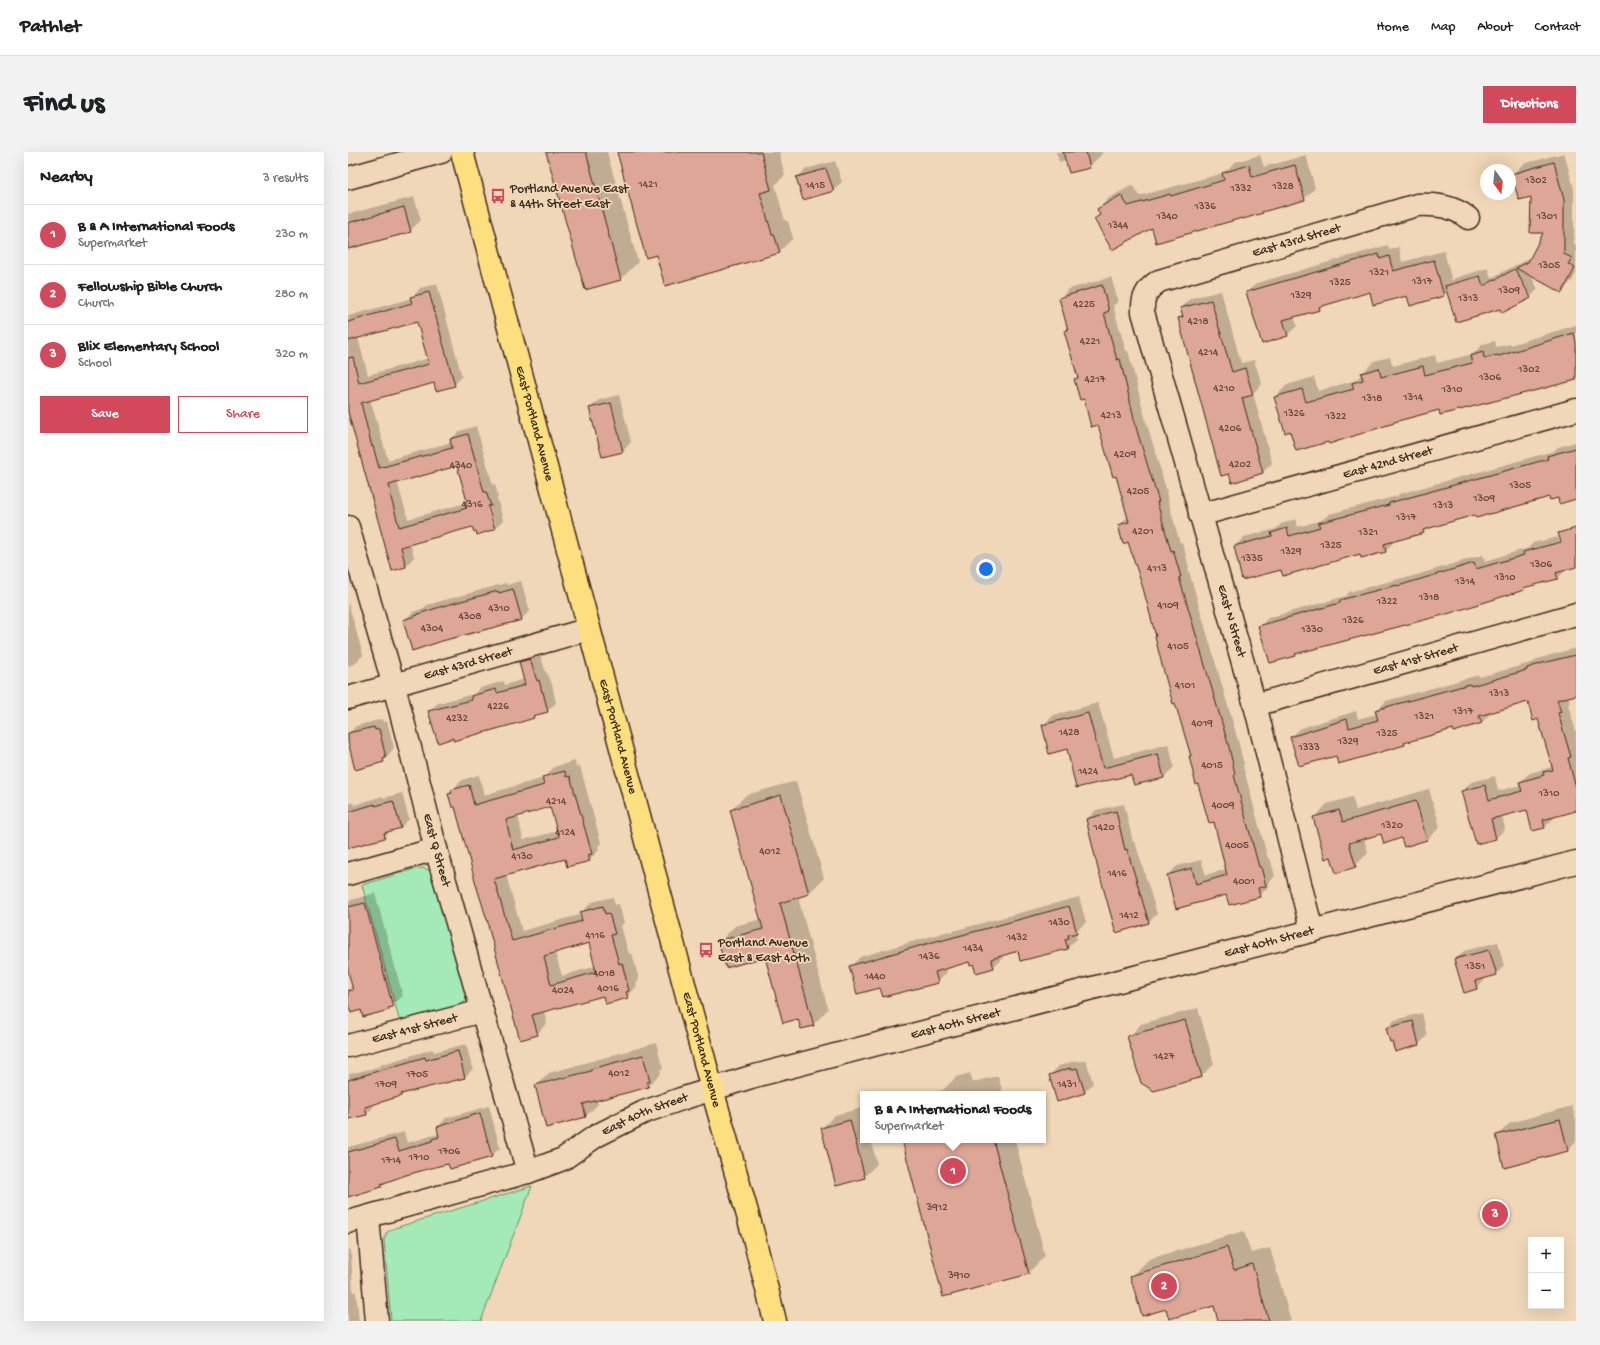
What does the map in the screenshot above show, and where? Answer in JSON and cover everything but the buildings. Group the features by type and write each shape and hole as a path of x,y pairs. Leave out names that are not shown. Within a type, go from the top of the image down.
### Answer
{"main road":[{"name":"East Portland Avenue","path":"462,152 712,1089 752,1230 775,1321"}],"street":[{"path":"348,178 441,152"},
{"name":"East 43rd Street","path":"1143,312 1143,302 1146,294 1152,286 1159,281 1417,205 1436,204 1460,212 1468,218"},
{"name":"East N Street","path":"1143,312 1255,705 1312,931"},
{"name":"East 42nd Street","path":"1200,515 1576,410"},
{"name":"East Q Street","path":"348,527 394,686 436,849 528,1172"},
{"name":"East 41st Street","path":"1255,705 1576,614"},
{"name":"East 43rd Street","path":"348,698 589,629"},
{"path":"348,874 436,849"},
{"name":"East 40th Street","path":"358,1220 528,1172 563,1159 596,1136 644,1112 712,1089 767,1073 1576,862"},
{"name":"East 41st Street","path":"348,1046 482,1011"},
{"path":"358,1220 377,1321"}],"green space":[{"path":"424,868 430,871 435,878 468,995 463,1004 455,1009 401,1026 362,885 414,869"},
{"path":"532,1186 481,1321 391,1321 384,1240 387,1232 395,1228"}],"place":[{"name":"Portland Avenue East & 44th Street East","path":"498,196"},
{"name":"Portland Avenue East & East 40th","path":"706,950"},
{"name":"B & A International Foods","path":"953,1171"},
{"name":"Blix Elementary School","path":"1495,1214"},
{"name":"Fellowship Bible Church","path":"1164,1286"}]}
